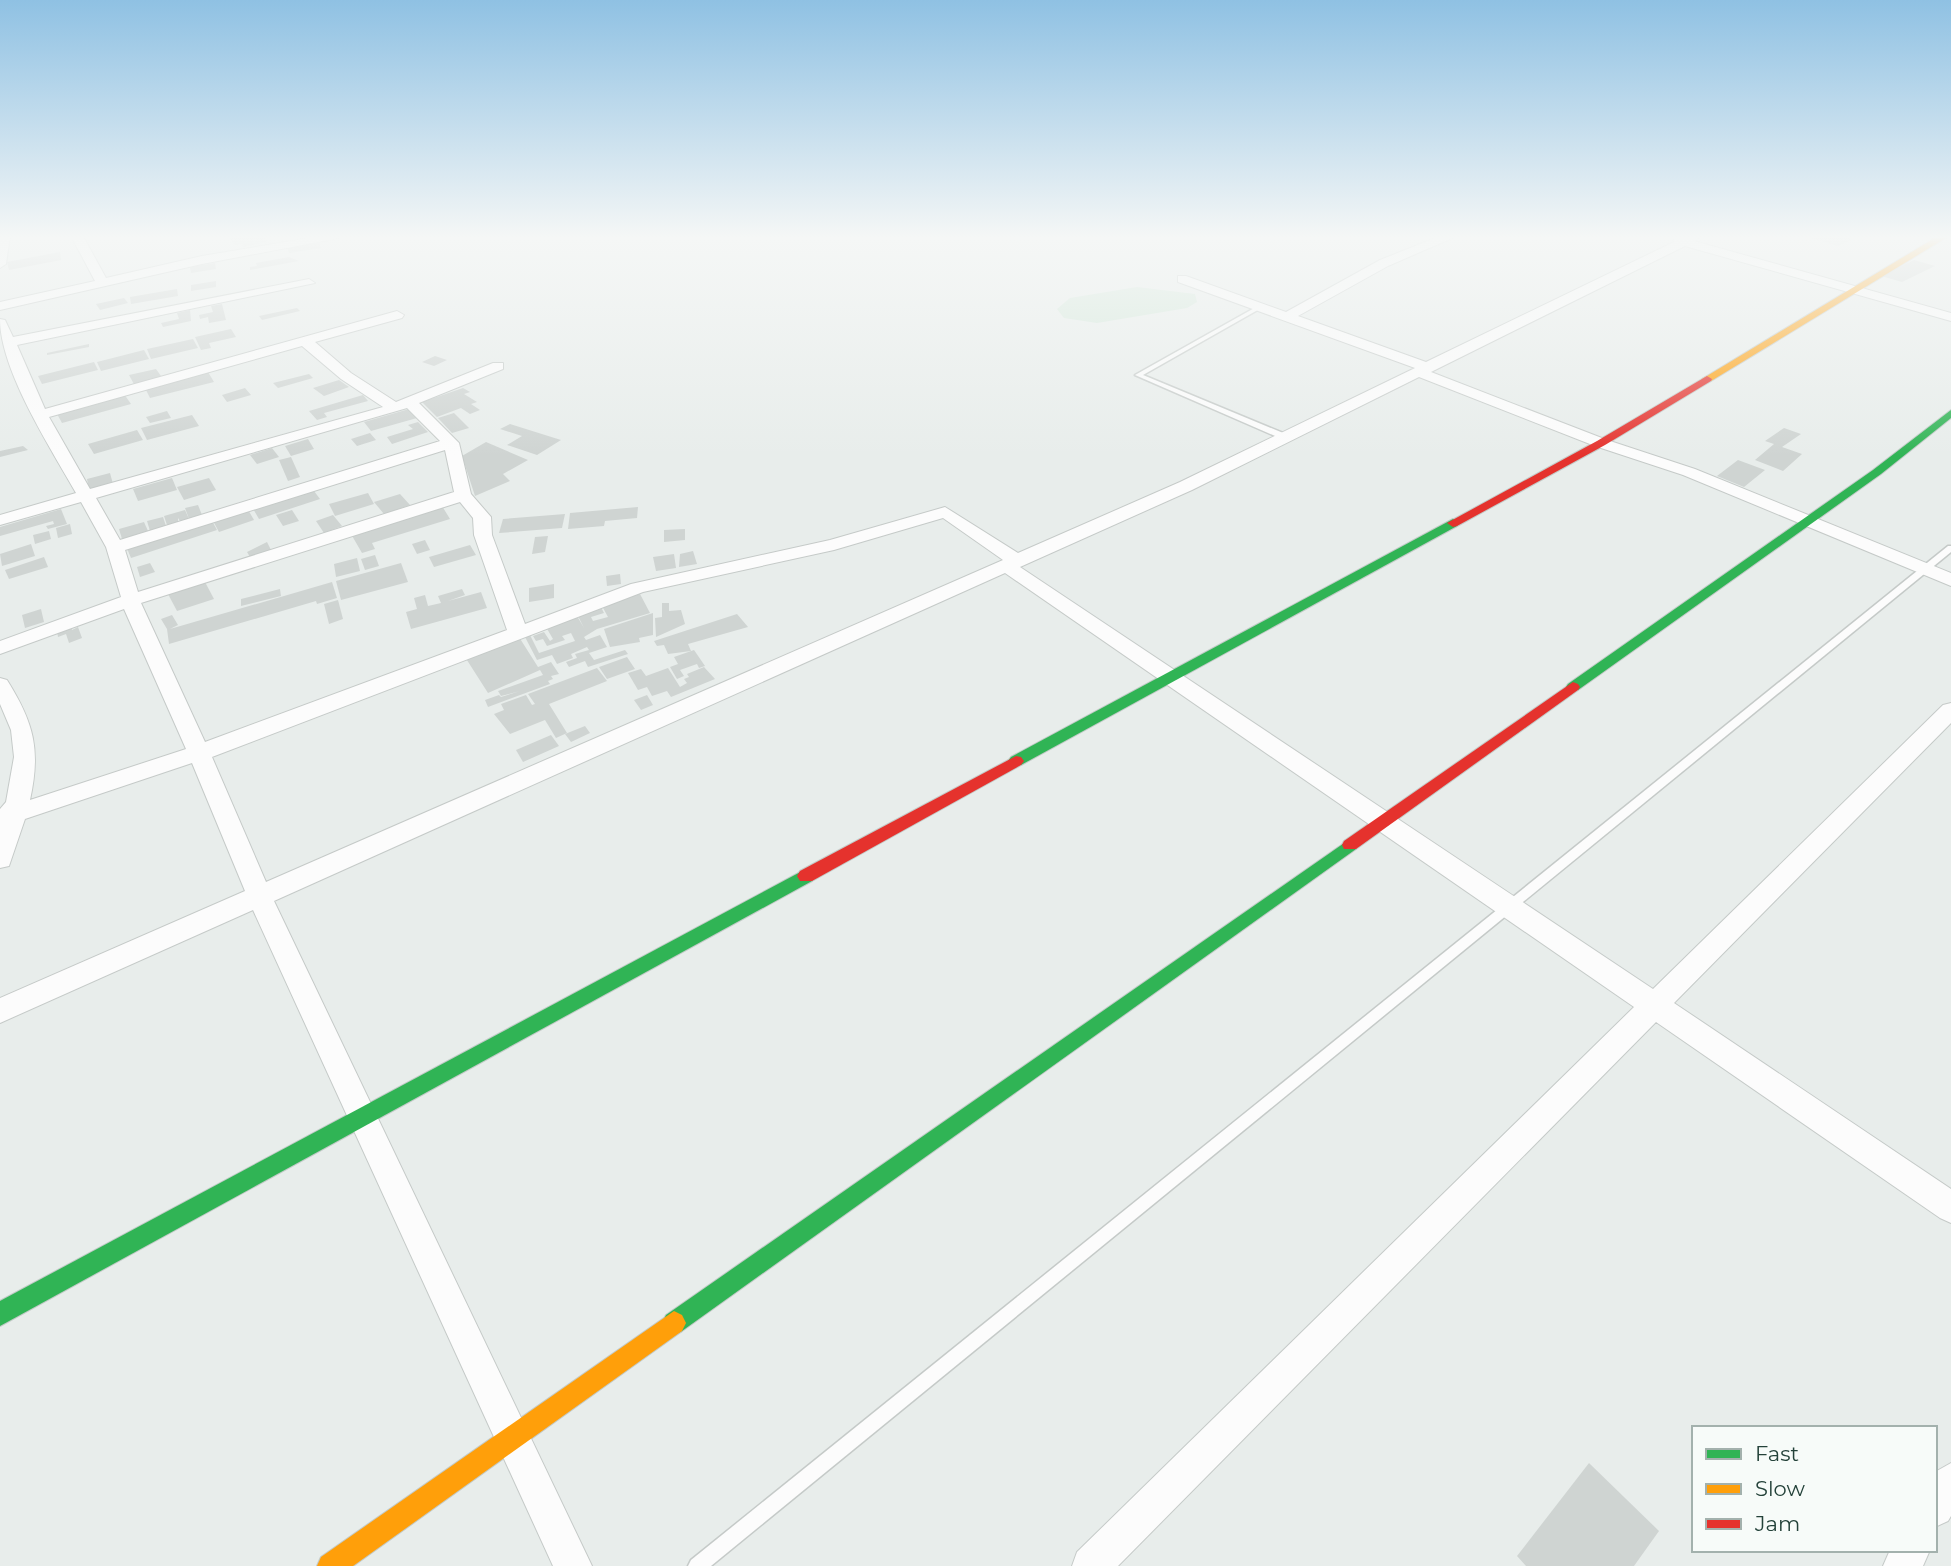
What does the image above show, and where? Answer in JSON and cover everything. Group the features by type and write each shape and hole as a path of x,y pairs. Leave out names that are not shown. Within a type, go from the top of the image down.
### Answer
{"street":[{"path":"150,309 5,333 40,415 115,547 131,600 259,897 573,1566"},
{"path":"1266,309 1601,443 1689,472 1951,580"},
{"path":"1287,317 1301,309"},
{"path":"0,1011 1186,486 1542,309"},
{"path":"0,1314 1601,443 1821,309"},
{"path":"1924,309 1951,317"},
{"path":"40,415 397,315"},
{"path":"306,342 346,376 402,405 451,443 463,495 482,517 483,534 518,632"},
{"path":"0,520 402,405 498,366"},
{"path":"330,1566 1807,521 1951,413"},
{"path":"115,547 451,443"},
{"path":"0,648 131,600 463,495"},
{"path":"8,817 199,753 638,588 834,545 946,512 1170,677 1951,1207"},
{"path":"0,685 14,708 26,748 0,859"},
{"path":"1091,1566 1951,710"},
{"path":"1937,1505 1951,1481"}],"lane":[{"path":"1256,309 1138,375 1285,438"},
{"path":"697,1566 1951,548"}],"green space":[{"path":"1057,309 1181,309 1097,323 1064,318"}],"building":[{"path":"212,309 223,309 226,320 209,323 208,317 200,319 199,315 213,312"},
{"path":"292,309 300,311 262,320 259,316"},
{"path":"190,310 191,321 163,327 161,323 179,319 177,313"},
{"path":"231,329 236,337 209,343 211,348 201,350 195,337"},
{"path":"193,339 198,348 151,359 147,349"},
{"path":"89,344 89,347 47,355 47,353"},
{"path":"144,350 149,359 101,371 97,362"},
{"path":"435,356 447,360 434,366 422,362"},
{"path":"94,362 98,370 42,384 38,376"},
{"path":"156,369 161,376 135,386 129,375"},
{"path":"208,372 214,382 150,398 145,388"},
{"path":"309,374 313,378 278,388 273,383"},
{"path":"339,380 349,387 324,396 313,388"},
{"path":"245,388 251,395 227,402 222,395"},
{"path":"463,388 470,392 464,394 477,402 471,404 480,410 470,414 461,408 437,417 422,402"},
{"path":"124,394 131,404 62,423 56,412"},
{"path":"363,395 368,401 324,413 327,417 317,420 309,411"},
{"path":"409,409 417,418 371,431 364,422"},
{"path":"167,411 171,418 150,423 146,417"},
{"path":"454,413 469,428 452,433 438,418"},
{"path":"192,415 199,426 147,440 141,428"},
{"path":"418,422 428,432 392,444 387,437 413,429 408,425"},
{"path":"510,424 561,440 537,455 507,445 522,436 500,429"},
{"path":"1784,428 1801,434 1782,447 1802,454 1783,471 1755,460 1774,444 1765,441"},
{"path":"137,430 143,440 94,454 88,444"},
{"path":"370,433 376,440 357,446 351,439"},
{"path":"308,439 314,449 291,456 285,446"},
{"path":"486,442 528,460 503,474 510,481 475,496 462,456"},
{"path":"23,446 28,450 0,457 0,451"},
{"path":"272,448 279,457 257,464 250,455"},
{"path":"291,457 300,477 288,481 279,460"},
{"path":"1738,460 1765,470 1744,487 1717,476"},
{"path":"110,473 113,484 89,490 87,479"},
{"path":"172,478 177,490 138,501 133,489"},
{"path":"209,478 216,490 184,500 177,487"},
{"path":"317,486 319,489 314,491 320,499 259,519 252,507"},
{"path":"368,493 374,504 335,516 329,504"},
{"path":"400,494 410,505 384,514 374,502"},
{"path":"198,505 202,515 189,519 185,508"},
{"path":"442,506 450,519 372,543 375,549 362,553 351,534"},
{"path":"638,507 637,518 605,521 604,526 568,529 570,513"},
{"path":"247,508 254,520 219,532 212,519"},
{"path":"61,509 67,524 48,529 46,526 54,524 53,521 0,536 0,527"},
{"path":"185,510 189,519 180,521 178,518 178,522 167,525 164,516"},
{"path":"292,510 299,521 283,526 276,515"},
{"path":"565,514 562,528 499,533 503,519"},
{"path":"333,515 342,526 324,533 316,521"},
{"path":"163,517 166,526 150,531 147,521"},
{"path":"211,519 217,530 131,558 126,546"},
{"path":"144,522 148,531 122,539 119,529"},
{"path":"70,524 72,534 58,538 56,528"},
{"path":"685,529 685,540 664,542 664,530"},
{"path":"49,531 51,539 35,544 33,535"},
{"path":"548,536 545,552 532,554 535,537"},
{"path":"425,540 430,550 417,554 412,544"},
{"path":"267,542 271,550 250,557 247,552"},
{"path":"31,544 35,556 2,566 0,554"},
{"path":"470,545 476,555 434,567 429,557"},
{"path":"693,551 697,564 679,567 680,554"},
{"path":"674,554 676,568 656,571 653,557"},
{"path":"375,555 379,566 365,570 361,559"},
{"path":"44,557 48,567 9,579 5,570"},
{"path":"357,558 360,571 336,577 334,564"},
{"path":"150,563 155,572 140,577 137,567"},
{"path":"401,563 408,582 341,600 336,581"},
{"path":"620,574 621,584 607,586 606,576"},
{"path":"205,582 214,599 177,611 168,594"},
{"path":"332,582 337,598 317,604 316,601 169,644 167,629 161,619 172,615 178,625 170,629"},
{"path":"554,584 554,598 529,602 529,588"},
{"path":"280,589 281,596 241,606 241,599"},
{"path":"462,589 465,595 448,601 481,592 487,608 411,629 406,612 417,609 414,598 425,595 428,606 441,603 438,596"},
{"path":"640,594 650,613 597,629 584,637 586,640 600,635 607,647 589,653 594,660 625,650 628,654 588,667 585,661 569,667 566,662 577,658 575,654 589,650 587,647 571,654 573,658 557,664 552,655 537,660 525,637 530,635 539,653 575,641 571,633 562,636 565,640 547,646 543,639 536,641 533,636 544,632 550,641 553,639 546,627 577,616 584,628 577,614 601,607 604,613 591,617 593,621 608,617 602,606"},
{"path":"338,600 343,619 329,624 324,604"},
{"path":"662,603 669,603 669,611 681,610 685,624 656,637 655,618 662,617"},
{"path":"41,609 44,622 25,628 22,615"},
{"path":"653,613 653,635 639,638 640,642 610,647 604,629"},
{"path":"737,614 748,627 688,644 691,651 668,654 664,645 657,646 654,641"},
{"path":"71,626 72,630 78,627 82,638 69,643 66,634 58,637 57,631"},
{"path":"519,637 538,667 551,662 559,674 551,676 553,679 548,681 550,684 488,707 485,700 499,695 501,697 520,691 501,696 498,691 543,675 540,670 488,693 465,657"},
{"path":"694,650 705,666 699,668 697,664 680,670 684,676 677,679 670,667 678,664 674,657"},
{"path":"627,657 635,669 607,679 599,667"},
{"path":"704,667 715,679 671,697 667,691 652,696 647,687 638,690 628,673 641,669 646,676 668,668 680,687 687,683 684,679 689,677 687,674"},
{"path":"597,668 607,681 549,704 567,733 556,738 545,720 510,734 494,714 504,710 501,704 526,695 532,705 535,704 528,694"},
{"path":"647,695 653,705 641,710 634,700"},
{"path":"585,726 590,733 571,742 565,734"},
{"path":"551,735 559,746 523,762 516,750"},
{"path":"1589,1463 1659,1531 1634,1566 1526,1566 1517,1556"}],"traffic: fast":[{"path":"1573,687 1877,472 1951,413"},
{"path":"1016,761 1453,523"},
{"path":"674,1323 1350,845"},
{"path":"0,1314 806,876"}],"traffic: slow":[{"path":"1707,379 1823,309"},
{"path":"330,1566 674,1323"}],"traffic: jam":[{"path":"1453,523 1601,443 1707,379"},
{"path":"1350,845 1573,687"},
{"path":"806,876 1016,761"}]}
